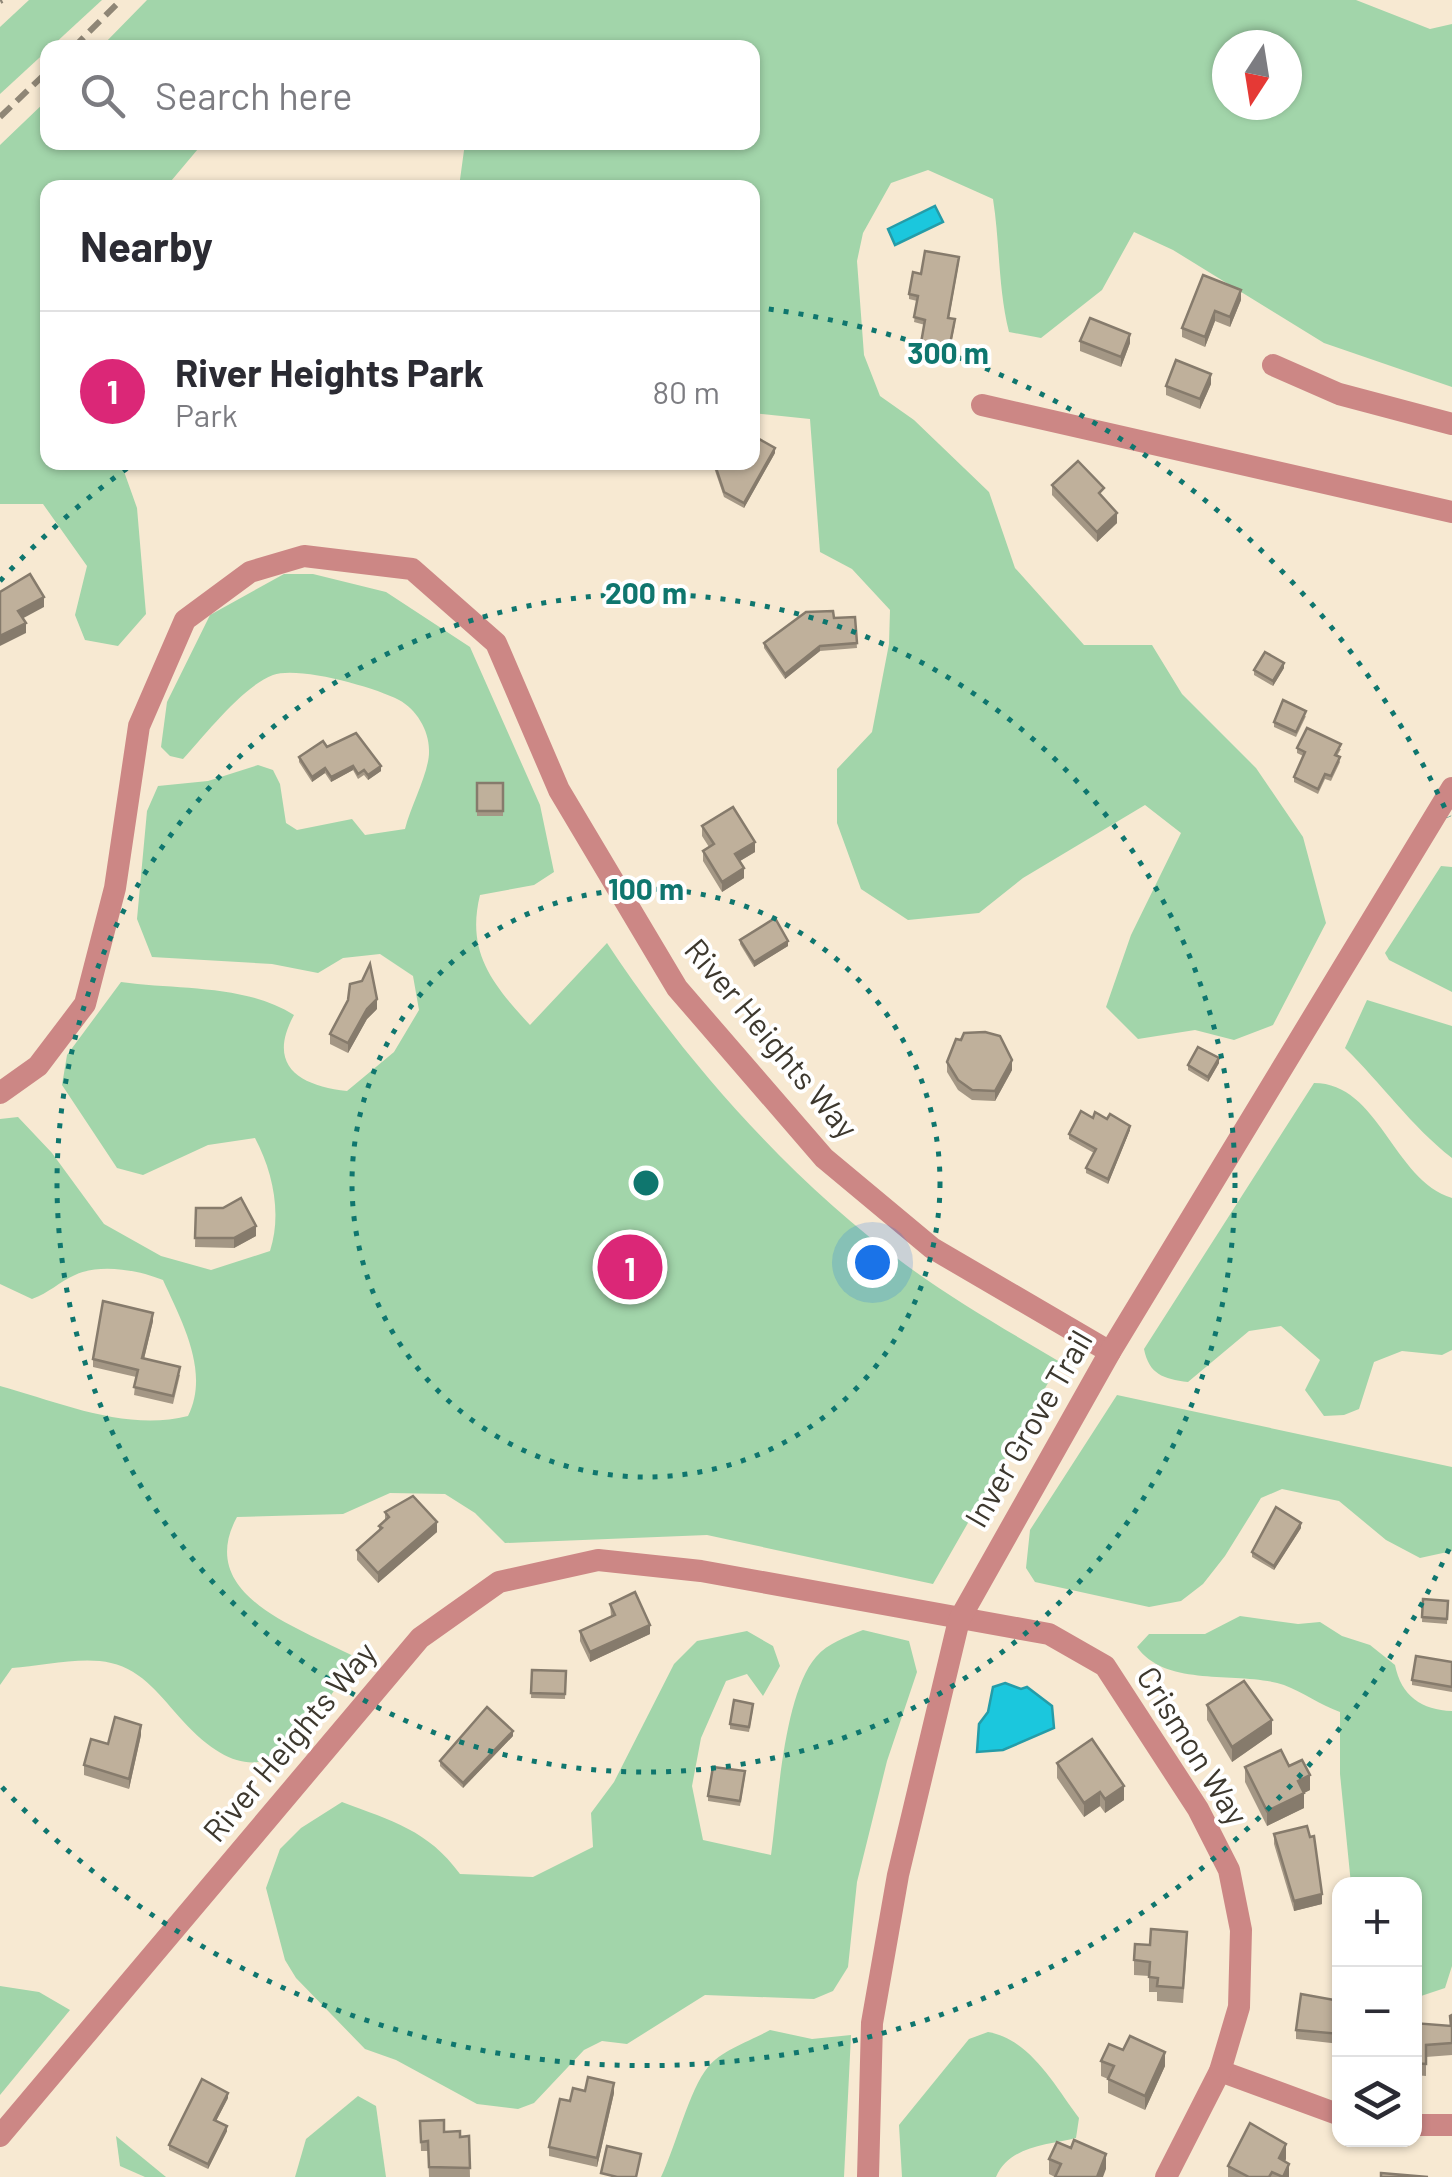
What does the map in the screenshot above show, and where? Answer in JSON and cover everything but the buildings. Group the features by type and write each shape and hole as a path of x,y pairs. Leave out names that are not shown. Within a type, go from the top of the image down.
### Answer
{"street":[{"path":"1272,365 1339,394 1452,424"},
{"path":"982,405 1452,512"},
{"name":"River Heights Way","path":"0,1094 38,1066 85,1004 116,888 139,726 185,620 250,572 304,556 412,569 496,642 559,790 678,988 824,1158 932,1248 1110,1352"},
{"name":"Inver Grove Trail","path":"868,2177 872,2023 898,1875 959,1620 1110,1352 1452,788"},
{"name":"River Heights Way","path":"0,2136 420,1638 499,1582 598,1560 701,1571 959,1620"},
{"name":"Crismon Way","path":"959,1620 1049,1634 1105,1666 1198,1808 1229,1870 1240,1930 1239,2007 1220,2072 1166,2177"},
{"path":"1220,2072 1332,2112"},
{"path":"1422,2125 1452,2125"}],"green space":[{"path":"29,0 102,0 59,40 40,40 40,57 0,94 0,27"},
{"path":"147,0 1356,0 1430,29 1452,24 1452,387 1324,343 1173,250 1134,232 1102,290 1041,338 1009,332 993,199 928,170 891,183 863,233 857,261 864,355 880,396 914,420 989,492 1015,568 1084,645 1152,645 1182,694 1256,768 1303,837 1326,923 1273,1025 1234,1040 1195,1030 1138,1039 1106,1007 1131,935 1181,833 1145,805 1023,878 979,913 908,920 861,889 837,823 837,769 872,732 889,644 890,610 852,569 820,552 810,419 760,414 760,180 460,180 464,150 760,150 760,40 108,40"},
{"path":"40,107 40,150 197,150 172,180 40,180 40,470 123,470 137,508 146,614 118,646 85,640 75,615 87,566 43,504 0,504 0,145"},
{"path":"284,574 313,574 386,592 470,647 540,805 554,872 534,885 480,895 477,934 486,966 530,1025 607,943 705,1074 822,1196 925,1278 1060,1362 933,1584 707,1535 505,1543 475,1513 445,1494 390,1493 343,1514 237,1517 228,1545 230,1568 241,1588 283,1621 355,1657 321,1711 284,1752 263,1761 239,1761 213,1748 142,1678 111,1663 75,1661 12,1668 0,1685 0,1386 117,1418 165,1420 188,1416 196,1382 191,1347 163,1280 131,1271 96,1269 75,1275 32,1299 0,1284 0,1119 18,1117 52,1153 104,1224 161,1256 211,1270 270,1251 275,1223 274,1193 255,1138 208,1145 143,1175 117,1168 62,1085 67,1055 121,982 233,993 275,1005 294,1015 284,1048 292,1070 315,1084 347,1091 394,1052 419,1010 413,976 380,954 343,958 318,973 272,964 152,957 137,919 147,811 158,786 208,781 258,765 273,770 280,784 286,823 297,830 352,819 365,835 405,829 427,768 427,735 405,704 372,689 300,673 273,675 237,700 183,759 170,756 161,747 167,702 210,615"},
{"path":"1441,866 1452,867 1452,992 1389,960 1385,953"},
{"path":"1367,1000 1452,1026 1452,1158 1345,1048"},
{"path":"1314,1083 1336,1087 1355,1098 1415,1172 1432,1188 1452,1198 1452,1350 1442,1355 1402,1351 1374,1362 1359,1409 1344,1415 1324,1416 1305,1390 1320,1360 1281,1326 1249,1331 1188,1382 1158,1374 1144,1349"},
{"path":"1117,1395 1452,1467 1452,1551 1420,1558 1386,1540 1339,1501 1282,1489 1261,1498 1225,1556 1203,1584 1181,1601 1149,1607 1035,1582 1026,1568 1030,1530"},
{"path":"1240,1616 1298,1624 1320,1622 1342,1636 1370,1645 1395,1665 1402,1685 1414,1699 1431,1708 1452,1711 1452,1966 1445,1988 1422,1996 1422,1877 1350,1877 1340,1774 1340,1712 1284,1685 1166,1669 1137,1647 1149,1634 1205,1634"},
{"path":"863,1630 909,1641 917,1672 887,1761 857,1882 848,1967 833,1991 814,1999 705,1995 627,2044 602,2041 584,2050 534,2103 518,2109 477,2104 396,2060 365,2049 296,1978 285,1960 266,1888 280,1849 301,1828 342,1802 422,1837 460,1874 533,1877 593,1847 591,1813 614,1782 674,1664 697,1641 747,1631 773,1646 780,1666 763,1696 747,1674 726,1681 701,1738 692,1786 703,1840 771,1855 789,1723 805,1674 826,1648"},
{"path":"0,1986 39,1992 70,2010 0,2095"},
{"path":"770,2030 812,2039 851,2035 844,2177 661,2177 708,2067 728,2051"},
{"path":"988,2032 1017,2044 1040,2066 1079,2118 1076,2138 1019,2153 996,2177 902,2177 899,2125 969,2039"},
{"path":"358,2096 376,2106 386,2177 295,2177 306,2139"},
{"path":"116,2136 166,2177 145,2177 120,2166"}],"water":[{"path":"935,206 943,222 895,245 888,229"},
{"path":"1005,1683 1021,1689 1027,1687 1052,1706 1054,1728 1003,1750 977,1752 979,1724 988,1712 993,1687"}],"railway":[{"path":"81,40 121,0"},
{"path":"0,117 40,79"}],"place":[{"name":"River Heights Park","path":"630,1267"}]}
